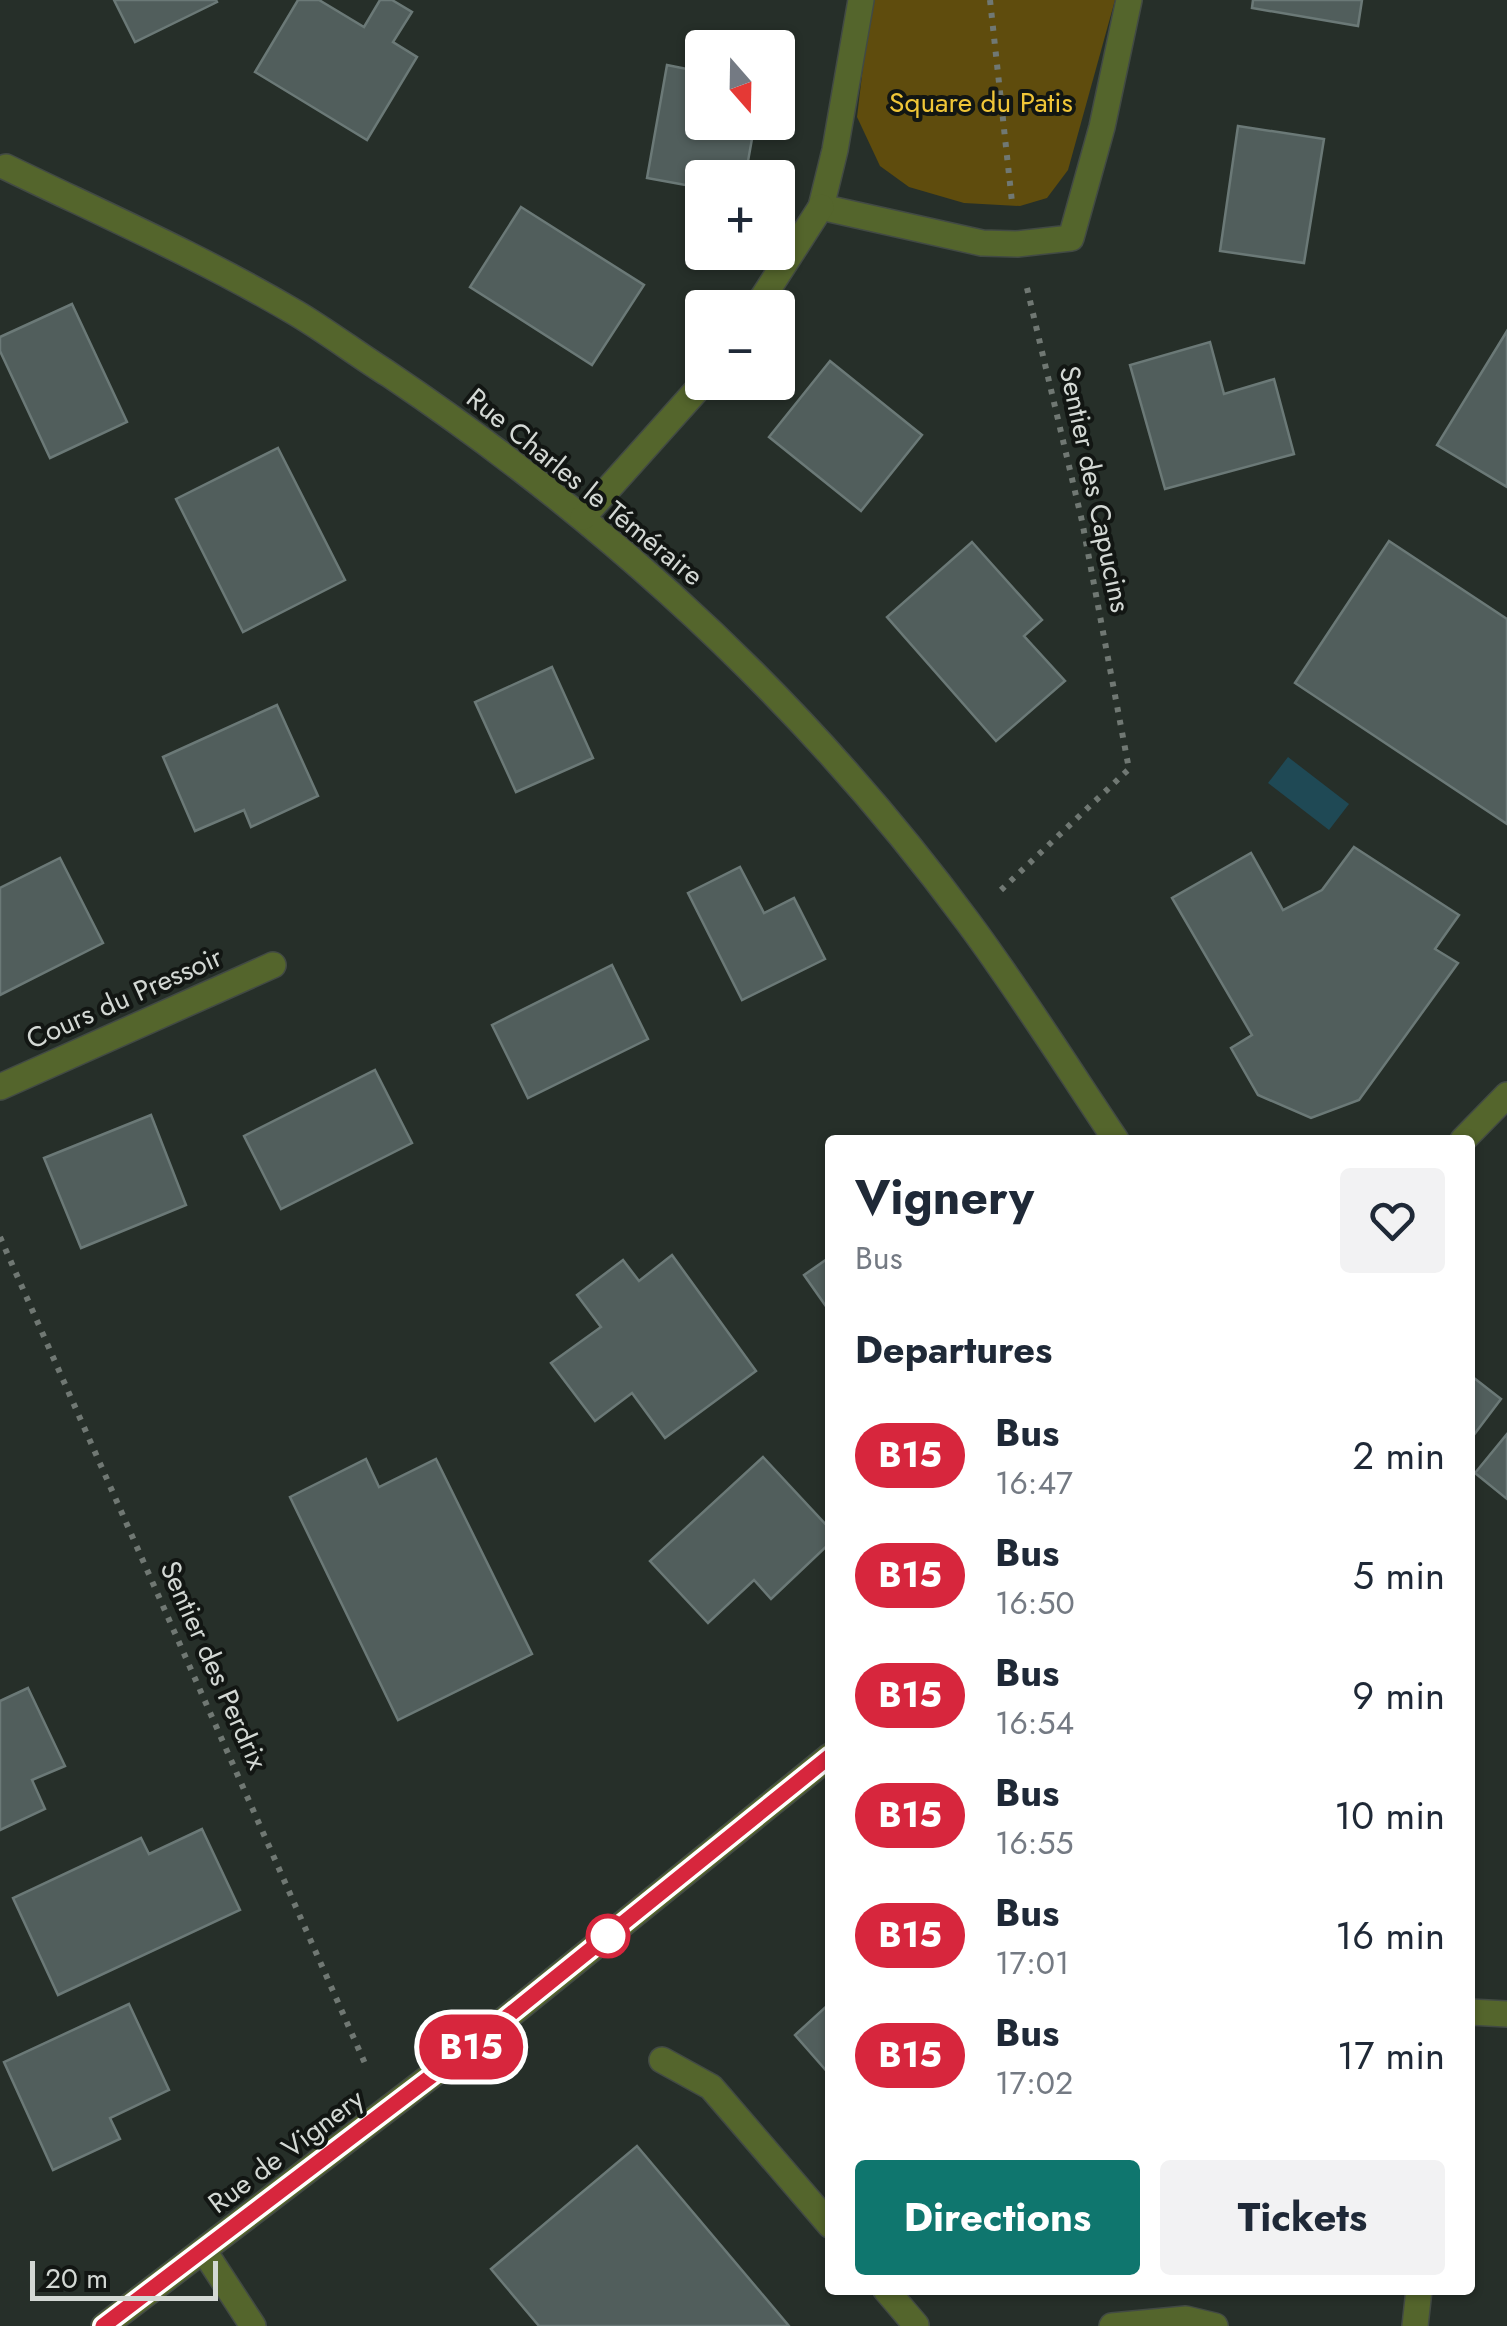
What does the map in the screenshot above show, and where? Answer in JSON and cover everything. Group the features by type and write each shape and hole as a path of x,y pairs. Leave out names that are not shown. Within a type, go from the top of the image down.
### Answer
{"street":[{"path":"768,290 821,208 835,150 860,0"},
{"path":"821,208 982,242 1017,244 1070,238 1102,127 1128,0"},
{"name":"Rue Charles le Téméraire","path":"2,164 205,263 297,314 444,412 583,517 690,610 786,706 968,922 1113,1135"},
{"path":"583,517 688,400"},
{"name":"Cours du Pressoir","path":"0,1087 273,964"},
{"path":"1467,1135 1507,1095"},
{"name":"Rue de Vignery","path":"104,2326 387,2112 825,1760"},
{"path":"1475,2012 1507,2014"},
{"path":"662,2060 711,2087 825,2219"},
{"path":"204,2251 253,2326"},
{"path":"890,2295 916,2325"},
{"path":"1414,2326 1418,2295"},
{"path":"1112,2326 1186,2319 1215,2326"}],"path":[{"name":"Sentier des Capucins","path":"968,922 1129,769 1082,520 1017,244 990,0"},
{"name":"Sentier des Perdrix","path":"0,1237 387,2112"}],"green space":[{"name":"Square du Patis","path":"871,0 1115,0 1068,170 1047,198 1020,206 964,203 909,187 880,166 857,117"}],"water":[{"path":"1288,757 1349,804 1329,830 1268,783"}],"building":[{"path":"114,0 216,0 217,2 135,42"},
{"path":"298,0 319,0 364,27 380,0 392,0 412,12 393,42 417,57 367,140 255,72"},
{"path":"1253,0 1362,0 1358,26 1252,8"},
{"path":"667,65 685,69 685,140 752,140 748,160 685,160 685,185 647,178"},
{"path":"1238,126 1324,139 1304,263 1220,251"},
{"path":"521,207 644,285 592,365 470,287"},
{"path":"72,304 127,422 50,458 0,351 0,337"},
{"path":"1507,331 1507,487 1437,445"},
{"path":"1210,342 1224,394 1274,379 1294,454 1165,489 1130,365"},
{"path":"830,361 922,435 861,511 769,437"},
{"path":"278,448 345,580 243,632 176,499"},
{"path":"1389,541 1507,619 1507,824 1295,683"},
{"path":"972,542 1042,620 1024,636 1065,681 996,741 887,617"},
{"path":"552,667 593,758 516,792 475,702"},
{"path":"277,705 318,796 251,827 244,810 195,831 163,757"},
{"path":"1354,847 1459,915 1435,949 1458,963 1359,1100 1311,1118 1258,1095 1231,1048 1252,1035 1172,898 1251,853 1283,910 1322,890"},
{"path":"60,858 103,943 0,995 0,888"},
{"path":"740,867 764,913 794,898 825,959 742,1000 688,893"},
{"path":"612,965 648,1039 528,1098 492,1025"},
{"path":"375,1070 412,1143 281,1209 244,1136"},
{"path":"151,1115 186,1205 81,1248 44,1158"},
{"path":"672,1255 756,1371 665,1438 632,1393 595,1421 551,1363 601,1327 577,1295 623,1260 639,1281"},
{"path":"825,1260 825,1305 804,1275"},
{"path":"1475,1379 1501,1399 1475,1433"},
{"path":"1507,1434 1507,1499 1475,1473"},
{"path":"763,1457 825,1524 825,1548 771,1599 754,1580 708,1623 650,1561"},
{"path":"366,1459 379,1487 436,1459 532,1654 398,1720 290,1497"},
{"path":"28,1688 65,1766 32,1780 45,1809 0,1830 0,1701"},
{"path":"202,1829 240,1910 58,1995 13,1898 141,1838 149,1854"},
{"path":"129,2004 169,2090 110,2118 120,2139 53,2170 4,2062"},
{"path":"825,2008 825,2069 795,2035"},
{"path":"637,2146 789,2326 539,2326 491,2269"}],"bus line":[{"name":"B15","path":"103,2326 471,2046 825,1760"}]}
